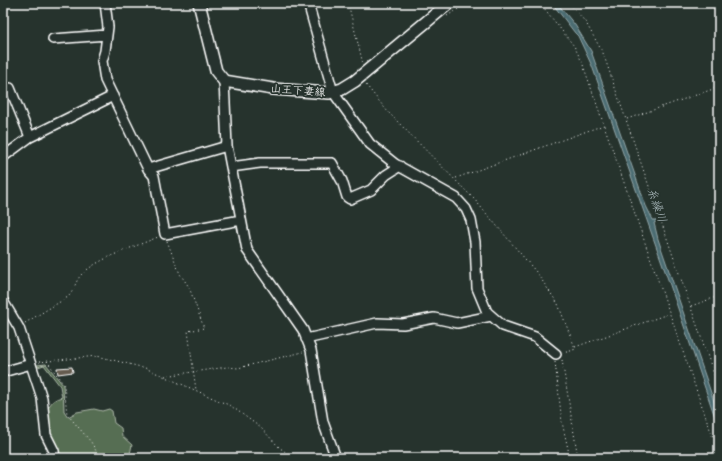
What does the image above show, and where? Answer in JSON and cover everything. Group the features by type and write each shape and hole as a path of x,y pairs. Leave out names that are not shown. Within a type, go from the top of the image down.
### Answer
{"main road":[{"path":"199,3 216,71 224,81"},
{"name":"山王下妻線","path":"224,81 273,89 334,92 348,86 449,3"}],"street":[{"path":"105,3 107,35 102,61 106,80 148,169 154,176 165,234 241,220"},
{"path":"308,3 334,92 370,144 387,159 456,198 466,210 471,220 475,242 477,288 483,306 491,316 509,328 535,337 556,354"},
{"path":"53,39 107,35"},
{"path":"224,81 227,146 248,250 303,330 311,350 323,422 334,454"},
{"path":"10,88 30,137"},
{"path":"3,157 30,137 113,96"},
{"path":"148,169 227,146"},
{"path":"231,167 260,163 332,163 342,181 347,197 350,199 371,190 386,175 400,166"},
{"path":"3,301 18,328 42,398 46,435 54,451 55,458"},
{"path":"306,339 377,323 402,324 434,318 457,323 491,316"},
{"path":"3,372 30,364"}],"path":[{"path":"348,3 365,83 371,93 474,199 537,273 558,304 575,347"},
{"path":"540,3 578,53 719,455"},
{"path":"570,3 586,23 599,44 719,389"},
{"path":"3,72 10,88"},
{"path":"626,119 719,87"},
{"path":"456,178 604,125"},
{"path":"24,326 29,319 68,297 74,290 79,277 92,266 165,234 180,274 189,287 204,328 188,331 196,390"},
{"path":"691,306 719,296"},
{"path":"578,458 560,353 572,351 575,347 670,314"},
{"path":"164,376 227,367 238,368 311,350"},
{"path":"556,354 555,361 562,422 570,458"},
{"path":"100,458 91,442 67,414 64,385 46,361 97,356 145,368 231,406 243,414 293,458"},
{"path":"302,458 334,454"}],"green space":[{"path":"46,364 63,385 64,411 68,417 77,412 94,409 102,411 109,409 112,411 114,423 121,428 122,436 132,445 129,458 57,458 48,433 47,414 49,407 54,401 62,397 60,386 44,365 35,368 37,365"}],"water":[{"path":"552,3 557,3 575,25 591,51 646,206 653,220 656,222 654,223 658,239 719,416 719,429 670,285 592,66 578,36"}],"building":[{"path":"72,367 73,372 58,374 57,368"}],"water label":[{"name":"糸繰川","path":"657,205"}]}
